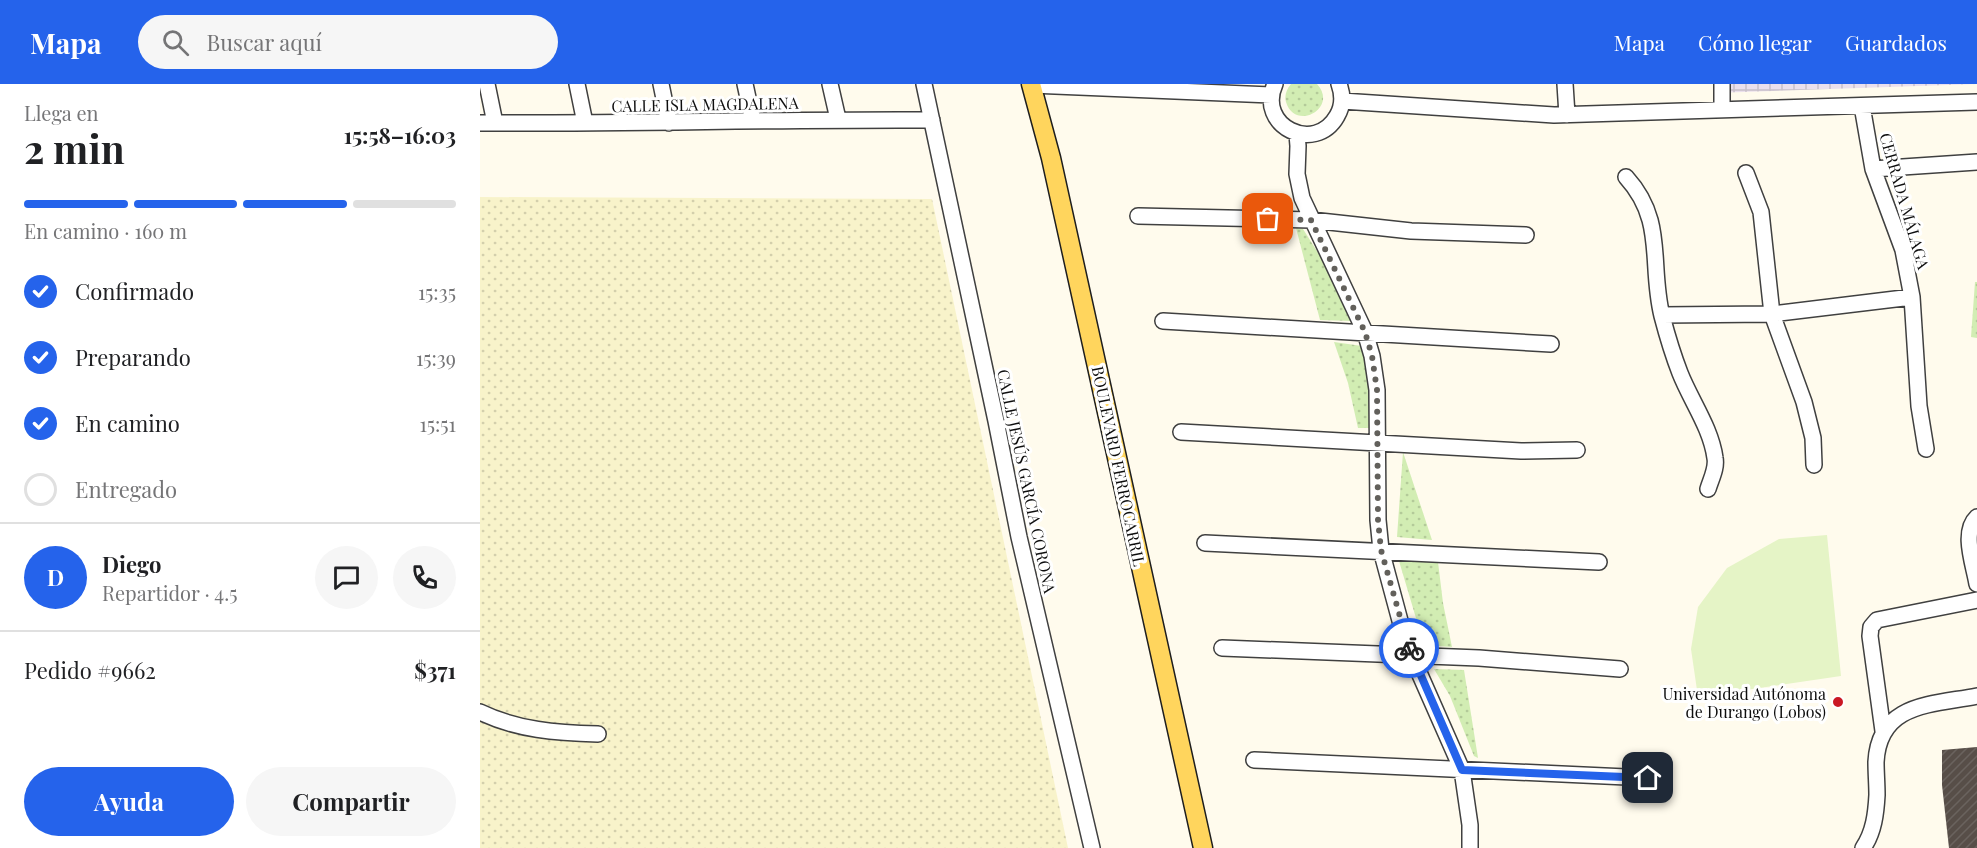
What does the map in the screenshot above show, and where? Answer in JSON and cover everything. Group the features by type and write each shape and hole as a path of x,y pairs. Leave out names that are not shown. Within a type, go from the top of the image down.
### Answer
{"main road":[{"name":"BOULEVARD FERROCARRIL","path":"1031,84 1051,158 1203,848"}],"street":[{"path":"487,84 488,123"},
{"path":"577,84 585,123"},
{"path":"661,84 669,123"},
{"path":"746,84 753,121"},
{"path":"830,84 838,119"},
{"name":"CALLE JESÚS GARCÍA CORONA","path":"924,84 1019,537 1092,848"},
{"path":"1031,84 1273,90 1272,108 1277,119 1297,134 1310,135 1332,124 1339,114 1342,101 1339,84"},
{"path":"1561,115 1565,84"},
{"path":"1722,84 1722,110"},
{"path":"1342,101 1561,115 1977,102"},
{"name":"CERRADA MÁLAGA","path":"1862,106 1874,169 1903,250 1912,297 1919,406 1926,449"},
{"name":"CALLE ISLA MAGDALENA","path":"488,123 932,120"},
{"path":"1297,134 1299,146 1297,174 1302,198 1365,332 1372,356 1377,390 1378,520 1381,550 1406,643 1462,770 1470,825 1470,848"},
{"path":"1874,169 1977,162"},
{"path":"1746,173 1761,212 1772,314 1804,402 1813,438 1814,465"},
{"path":"1626,177 1647,206 1651,218 1654,271 1662,315 1680,373 1712,442 1716,460 1708,489"},
{"path":"1138,216 1311,220 1411,231 1526,235"},
{"path":"1662,315 1772,314 1912,297"},
{"path":"1163,321 1551,344"},
{"path":"1181,432 1521,451 1577,450"},
{"path":"1977,517 1971,522 1969,536 1977,584"},
{"path":"1205,543 1599,562"},
{"path":"1863,848 1872,831 1876,813 1876,762 1883,731 1869,636 1871,627 1877,620 1977,600"},
{"path":"1222,648 1502,660 1620,669"},
{"path":"1883,731 1893,719 1908,711 1977,696"},
{"path":"480,712 511,724 541,731 598,735"},
{"path":"1254,760 1648,778"}],"shaded area":[{"path":"1714,84 1977,84 1714,93"},
{"path":"480,197 932,199 1068,848 480,848"}],"green space":[{"path":"1291,84 1317,84 1323,101 1319,108 1306,116 1291,111 1285,97"},
{"path":"1296,228 1303,229 1332,275 1352,321 1320,320"},
{"path":"1975,282 1977,282 1977,338 1971,337"},
{"path":"1334,342 1362,346 1370,384 1370,428 1358,428 1348,383"},
{"path":"1403,452 1432,540 1397,537"},
{"path":"1827,535 1841,676 1698,697 1691,649 1698,607 1727,568 1779,539"},
{"path":"1399,561 1438,562 1452,647 1424,645"},
{"path":"1434,669 1464,670 1478,758 1474,756 1450,696"}],"building":[{"path":"1977,747 1977,848 1949,848 1942,785 1942,750"}],"way so far":[{"path":"1268,219 1311,220 1365,332 1372,356 1377,390 1378,520 1381,550 1409,648"}],"place":[{"name":"Universidad Autónoma de Durango (Lobos)","path":"1838,702"}],"route":[{"path":"1409,648 1462,770 1648,778"}]}
